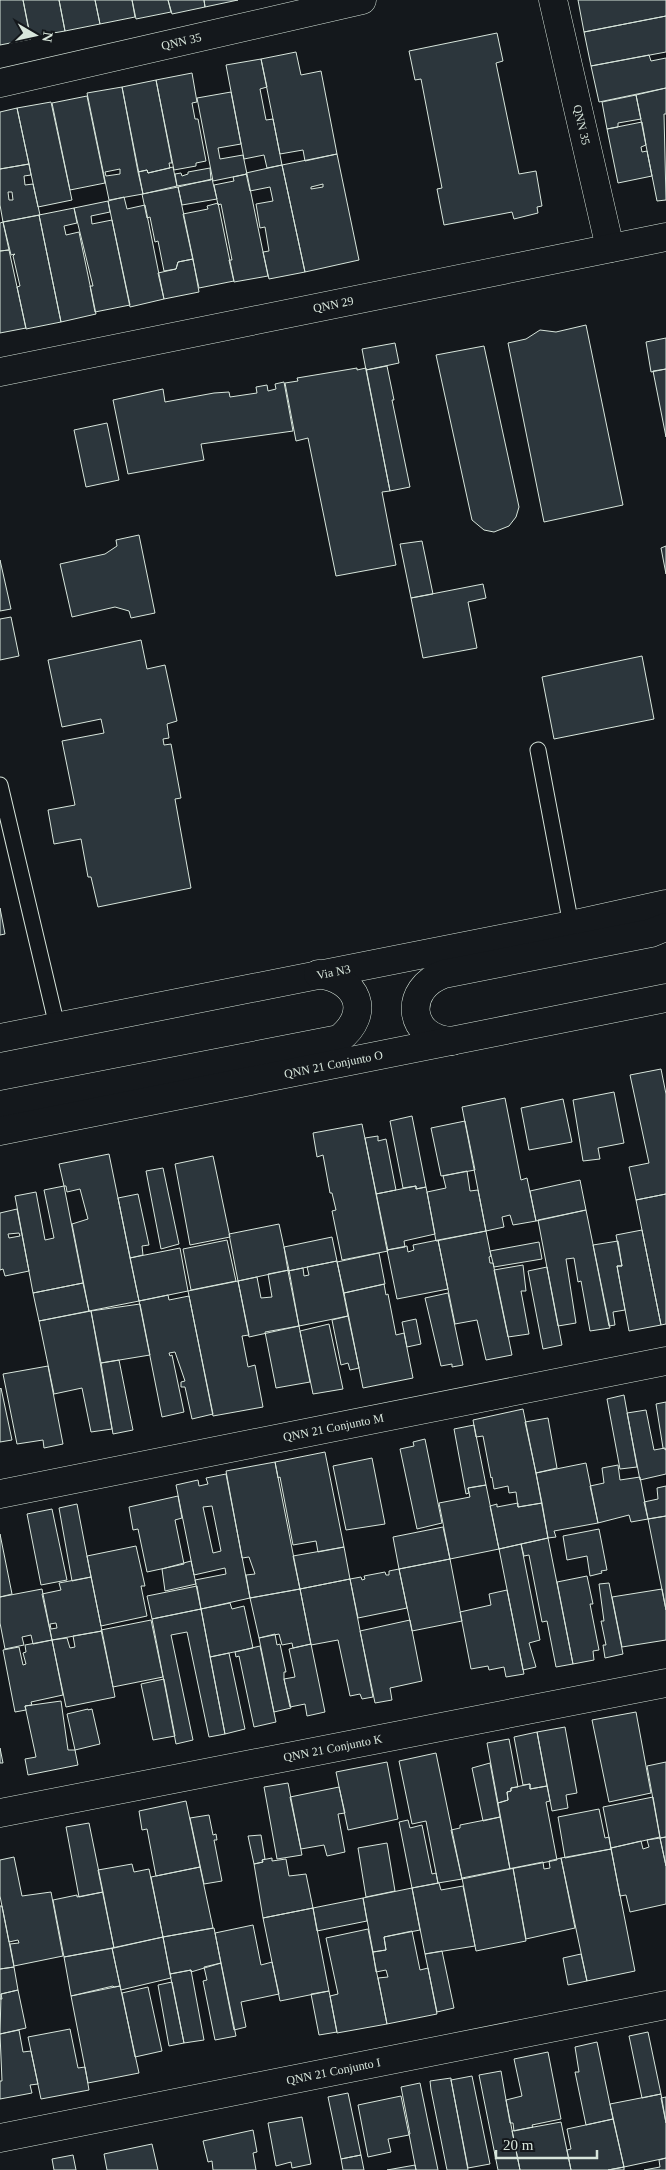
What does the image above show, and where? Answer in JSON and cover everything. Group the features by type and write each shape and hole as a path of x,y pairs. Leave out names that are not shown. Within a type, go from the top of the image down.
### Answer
{"street":[{"name":"QNN 35","path":"0,83 362,0"},
{"name":"QNN 35","path":"553,0 610,248"},
{"name":"QNN 29","path":"0,372 666,237"},
{"name":"Via N3","path":"0,1038 571,925 666,904"},
{"path":"452,1041 441,1040 431,1036 417,1021 415,1010 416,998 422,986 432,978 444,974 651,933 666,927"},
{"path":"0,1106 339,1039 349,1031 356,1020 358,1008 356,997 350,987 341,980 318,974"},
{"name":"QNN 21 Conjunto O","path":"0,1131 666,998"},
{"name":"QNN 21 Conjunto M","path":"0,1494 666,1362"},
{"name":"QNN 21 Conjunto K","path":"0,1813 666,1683"},
{"name":"QNN 21 Conjunto I","path":"0,2138 666,2005"}],"lane":[{"path":"538,750 571,925"},
{"path":"0,786 57,1026"}],"building":[{"path":"0,0 23,0 31,39 0,45"},
{"path":"23,0 59,0 65,31 30,37"},
{"path":"59,0 95,0 100,24 65,31"},
{"path":"95,0 132,0 135,17 100,24"},
{"path":"132,0 168,0 171,12 136,19"},
{"path":"168,0 204,0 205,7 172,14"},
{"path":"204,0 238,0 205,7"},
{"path":"578,0 666,0 666,16 584,32"},
{"path":"666,16 666,52 591,66 584,32"},
{"path":"497,33 503,61 496,63 519,174 536,171 542,206 537,207 538,213 514,219 512,212 444,225 437,189 442,188 421,79 415,80 409,51"},
{"path":"296,52 301,75 321,71 337,154 305,161 303,150 280,154 261,59"},
{"path":"649,55 651,61 666,58 666,88 599,102 591,66"},
{"path":"261,59 267,87 260,89 266,120 273,119 282,165 267,168 264,155 244,159 226,65"},
{"path":"192,73 197,102 192,103 195,119 198,119 206,161 196,163 196,166 174,170 156,80"},
{"path":"156,80 172,163 169,163 170,168 148,173 147,170 138,172 122,87"},
{"path":"122,87 143,194 109,200 87,93","holes":["120,169 120,174 106,176 105,172"]},
{"path":"666,88 666,114 664,114 666,200 657,201 636,95"},
{"path":"231,92 241,144 218,148 220,159 243,155 247,174 213,181 197,98"},
{"path":"636,95 641,119 618,123 618,127 607,129 602,102"},
{"path":"87,96 105,183 70,190 52,103"},
{"path":"51,102 72,200 38,207 17,108"},
{"path":"17,108 29,164 0,169 0,112"},
{"path":"642,122 646,145 641,147 642,152 647,151 652,176 618,183 607,129"},
{"path":"337,154 359,260 305,272 282,165","holes":["323,184 323,187 311,189 311,187"]},
{"path":"29,164 31,175 24,176 25,185 33,184 40,215 3,222 0,205 0,169","holes":["8,192 12,192 13,200 9,200"]},
{"path":"282,165 305,272 269,279 263,252 269,251 265,227 260,228 256,204 273,201 270,187 250,191 246,173"},
{"path":"173,167 177,186 143,194 138,172 147,170 148,173"},
{"path":"210,168 211,180 177,186 175,174 181,173 182,176 188,174 188,172"},
{"path":"247,174 268,276 234,282 229,260 232,260 221,204 218,205 214,185 234,181 233,177"},
{"path":"212,179 217,199 182,205 178,187"},
{"path":"178,187 193,259 178,262 176,269 164,271 158,241 155,242 150,217 147,218 142,194"},
{"path":"124,197 127,209 145,205 164,299 130,307 108,201"},
{"path":"108,201 110,212 91,216 92,224 112,220 130,305 95,312 90,286 93,286 74,208"},
{"path":"218,203 234,281 199,288 183,214 208,209 207,206"},
{"path":"74,208 77,223 64,226 66,235 79,232 96,314 61,322 39,215"},
{"path":"39,215 61,322 26,329 17,287 20,286 13,256 15,254 11,255 3,222"},
{"path":"3,222 9,250 0,251 0,223"},
{"path":"9,250 26,328 0,333 0,251"},
{"path":"193,259 199,292 164,299 158,273 176,269 178,262"},
{"path":"586,325 623,505 544,522 508,343 526,339 540,330 556,332"},
{"path":"666,338 666,369 651,372 646,342"},
{"path":"395,343 399,363 366,370 362,349"},
{"path":"484,346 519,507 516,517 509,526 494,532 484,530 472,520 436,355"},
{"path":"387,366 410,487 390,491 366,370"},
{"path":"357,368 357,370 366,368 390,491 382,492 396,565 336,576 308,438 296,441 285,383 298,381 297,378"},
{"path":"666,369 666,437 653,371"},
{"path":"284,382 293,431 201,444 204,460 128,474 113,400 163,389 165,402 214,393 229,392 230,397 257,393 256,387 267,385 268,391 276,389 275,384"},
{"path":"107,423 119,480 86,487 74,430"},
{"path":"139,535 155,613 131,618 129,611 115,607 72,617 60,564 105,554 117,546 116,540"},
{"path":"422,541 433,594 411,598 400,544"},
{"path":"666,546 666,574 661,548"},
{"path":"0,560 11,609 0,611"},
{"path":"483,584 486,598 468,602 477,648 423,658 411,598"},
{"path":"11,617 19,656 0,660 0,619"},
{"path":"141,640 147,669 165,665 177,721 167,724 169,738 163,739 164,745 171,744 181,798 175,799 191,888 98,907 91,877 88,877 81,839 54,844 48,810 75,805 62,741 104,733 101,719 62,727 48,660"},
{"path":"642,656 654,719 554,739 542,677"},
{"path":"0,908 5,934 0,935"},
{"path":"661,1069 666,1094 666,1194 636,1200 629,1167 649,1163 630,1075"},
{"path":"614,1092 624,1143 598,1148 600,1159 583,1161 573,1100"},
{"path":"505,1098 521,1180 527,1178 536,1221 513,1225 510,1215 502,1217 504,1227 486,1231 462,1107"},
{"path":"563,1099 572,1142 529,1150 521,1108"},
{"path":"412,1116 426,1187 416,1189 416,1186 403,1188 390,1121"},
{"path":"465,1121 475,1170 441,1176 431,1128"},
{"path":"362,1124 388,1251 342,1260 332,1211 336,1210 332,1193 330,1193 323,1155 317,1157 313,1133"},
{"path":"378,1136 378,1141 386,1139 396,1190 376,1194 365,1138"},
{"path":"109,1154 139,1301 89,1311 72,1224 88,1219 80,1189 67,1192 59,1164"},
{"path":"213,1156 230,1237 190,1245 175,1164"},
{"path":"163,1168 179,1244 161,1249 146,1171"},
{"path":"467,1171 470,1191 478,1190 486,1231 436,1241 427,1192 446,1188 443,1176"},
{"path":"580,1180 586,1210 536,1221 530,1191"},
{"path":"64,1186 83,1283 33,1293 15,1196 36,1192 45,1240 54,1238 44,1190"},
{"path":"416,1186 416,1189 426,1187 435,1234 404,1241 405,1247 387,1250 376,1194"},
{"path":"138,1194 149,1245 142,1246 143,1255 130,1258 118,1198"},
{"path":"666,1194 666,1324 661,1325 636,1200"},
{"path":"17,1209 29,1271 5,1276 3,1269 0,1270 0,1213","holes":["19,1233 20,1236 9,1238 8,1234"]},
{"path":"586,1210 610,1328 590,1331 581,1281 578,1282 574,1258 566,1259 576,1323 558,1326 538,1220"},
{"path":"279,1224 289,1270 238,1281 229,1234"},
{"path":"642,1230 661,1325 629,1331 617,1266 622,1266 616,1235"},
{"path":"486,1231 491,1256 489,1257 490,1263 493,1263 512,1355 486,1360 477,1320 455,1324 438,1240"},
{"path":"332,1237 337,1261 288,1271 284,1247"},
{"path":"227,1240 236,1281 191,1290 183,1249"},
{"path":"438,1240 448,1289 397,1299 387,1250 407,1246 408,1252 414,1250 413,1245"},
{"path":"618,1241 622,1266 617,1266 625,1310 613,1312 615,1325 609,1326 593,1245"},
{"path":"539,1242 542,1259 494,1267 490,1251"},
{"path":"180,1248 188,1291 139,1301 130,1258"},
{"path":"379,1253 385,1284 344,1293 337,1262"},
{"path":"337,1261 348,1316 299,1326 288,1271 303,1268 304,1276 309,1275 307,1267"},
{"path":"523,1265 526,1291 521,1291 529,1334 508,1337 494,1270"},
{"path":"547,1267 562,1345 543,1349 528,1271"},
{"path":"289,1270 299,1326 249,1337 238,1281 257,1277 261,1298 272,1297 268,1274"},
{"path":"238,1281 249,1335 242,1336 248,1367 255,1365 263,1407 213,1416 188,1291"},
{"path":"83,1283 89,1311 39,1321 33,1293"},
{"path":"384,1284 386,1295 388,1294 396,1335 404,1333 413,1378 363,1388 344,1293"},
{"path":"448,1293 463,1365 452,1367 452,1364 441,1366 425,1298"},
{"path":"168,1295 169,1300 189,1296 213,1414 192,1419 185,1387 181,1387 181,1382 185,1381 175,1352 169,1353 170,1356 172,1355 184,1412 162,1417 139,1301"},
{"path":"140,1304 150,1355 101,1363 91,1311"},
{"path":"91,1311 112,1429 91,1432 82,1388 54,1394 39,1321"},
{"path":"348,1316 359,1368 350,1370 348,1363 341,1365 332,1320"},
{"path":"416,1319 421,1344 407,1347 402,1322"},
{"path":"329,1324 343,1389 313,1394 300,1331"},
{"path":"299,1326 310,1382 276,1388 265,1332"},
{"path":"119,1360 133,1430 113,1434 101,1363"},
{"path":"48,1366 63,1444 44,1448 43,1440 17,1444 3,1374"},
{"path":"0,1389 12,1440 0,1442"},
{"path":"624,1395 637,1467 620,1469 607,1399"},
{"path":"666,1402 666,1450 663,1448 656,1404"},
{"path":"523,1409 542,1503 518,1507 516,1492 509,1493 508,1486 494,1489 483,1436 476,1437 473,1420"},
{"path":"646,1410 654,1450 665,1448 666,1450 666,1474 640,1480 627,1413"},
{"path":"548,1418 557,1468 536,1473 525,1422"},
{"path":"474,1425 486,1485 468,1488 469,1493 466,1494 454,1429"},
{"path":"425,1439 442,1523 417,1529 400,1449 414,1446 413,1442"},
{"path":"325,1452 344,1547 318,1552 316,1541 293,1545 280,1477 278,1478 275,1462"},
{"path":"372,1458 385,1524 346,1530 333,1466"},
{"path":"275,1462 300,1589 250,1598 246,1575 255,1574 249,1557 242,1558 226,1471"},
{"path":"586,1463 598,1523 554,1531 556,1537 548,1538 536,1473"},
{"path":"618,1465 620,1480 640,1477 648,1519 631,1522 629,1515 598,1523 590,1486 604,1483 602,1468"},
{"path":"226,1474 250,1598 201,1609 195,1580 226,1574 225,1568 194,1575 176,1485 198,1480 199,1486 208,1484 206,1478","holes":["212,1506 221,1551 213,1553 203,1507"]},
{"path":"486,1485 499,1549 450,1559 439,1503 470,1497 468,1488"},
{"path":"666,1486 666,1516 648,1519 644,1502 658,1499 657,1488"},
{"path":"178,1496 182,1518 175,1520 184,1564 147,1572 138,1529 133,1530 129,1507"},
{"path":"518,1503 518,1507 542,1503 548,1538 499,1549 490,1506 497,1504 497,1507"},
{"path":"77,1504 91,1577 72,1581 59,1508"},
{"path":"52,1509 67,1580 41,1585 27,1514"},
{"path":"666,1516 666,1610 648,1519"},
{"path":"443,1527 450,1559 399,1569 393,1537"},
{"path":"599,1529 607,1570 590,1576 587,1556 567,1560 563,1536"},
{"path":"0,1534 12,1594 0,1597"},
{"path":"548,1538 573,1664 556,1667 547,1621 542,1622 529,1555 524,1556 521,1544"},
{"path":"521,1544 540,1640 529,1643 536,1667 523,1670 499,1549"},
{"path":"136,1546 145,1586 141,1586 147,1616 101,1626 87,1556"},
{"path":"344,1547 350,1579 300,1589 293,1556"},
{"path":"450,1559 462,1621 412,1631 399,1569"},
{"path":"191,1561 196,1584 165,1591 162,1569"},
{"path":"399,1569 407,1608 358,1618 350,1579 361,1577 362,1580 365,1579 364,1576 385,1572 386,1575 389,1575 389,1571"},
{"path":"587,1576 593,1604 590,1604 599,1650 593,1651 594,1660 573,1664 557,1582"},
{"path":"91,1577 102,1631 52,1640 42,1594 61,1590 59,1583","holes":["56,1623 57,1628 51,1629 50,1624"]},
{"path":"350,1579 373,1697 362,1699 360,1694 350,1696 338,1640 311,1645 300,1589"},
{"path":"609,1583 623,1654 605,1658 603,1645 606,1645 601,1621 604,1621 599,1584"},
{"path":"197,1586 201,1609 152,1619 147,1596"},
{"path":"42,1589 52,1640 33,1644 31,1635 22,1637 24,1645 5,1649 0,1623 0,1597"},
{"path":"300,1589 311,1644 293,1648 292,1643 282,1645 279,1634 259,1638 250,1598"},
{"path":"662,1589 666,1610 666,1640 622,1647 612,1597"},
{"path":"507,1590 524,1674 506,1677 504,1667 489,1670 488,1666 471,1669 460,1612 491,1605 489,1594"},
{"path":"230,1603 232,1609 244,1606 253,1648 210,1657 201,1609"},
{"path":"201,1609 225,1734 209,1737 187,1632 171,1635 193,1740 176,1744 152,1619"},
{"path":"151,1620 163,1677 113,1687 101,1630"},
{"path":"410,1620 422,1681 390,1688 392,1700 375,1703 360,1631"},
{"path":"102,1631 115,1697 66,1707 52,1640 67,1638 70,1648 75,1647 73,1636"},
{"path":"275,1634 277,1645 280,1644 286,1672 284,1672 284,1679 291,1708 274,1712 259,1638"},
{"path":"52,1640 63,1695 31,1702 32,1705 25,1706 26,1710 15,1712 3,1650 19,1647 23,1665 26,1664 23,1653 26,1652 25,1645"},
{"path":"311,1644 325,1712 307,1716 305,1704 290,1707 284,1679 295,1677 289,1649"},
{"path":"260,1646 276,1722 254,1727 239,1656 236,1657 235,1652"},
{"path":"229,1653 245,1729 225,1734 210,1657"},
{"path":"164,1679 175,1736 153,1740 141,1684"},
{"path":"61,1701 68,1750 75,1750 78,1765 28,1775 25,1759 36,1757 25,1706"},
{"path":"92,1709 100,1744 75,1750 67,1714"},
{"path":"636,1712 651,1793 609,1802 592,1720"},
{"path":"565,1727 577,1793 566,1795 568,1808 552,1811 537,1732"},
{"path":"537,1732 547,1786 530,1789 530,1784 523,1785 514,1737"},
{"path":"509,1739 518,1787 511,1788 511,1791 507,1792 508,1800 498,1803 487,1743"},
{"path":"0,1748 3,1763 0,1763"},
{"path":"436,1753 462,1879 438,1883 426,1821 412,1824 399,1761"},
{"path":"387,1762 398,1819 348,1830 336,1772"},
{"path":"666,1762 666,1837 660,1838 647,1766"},
{"path":"490,1763 500,1817 483,1821 472,1768"},
{"path":"288,1783 302,1855 277,1859 264,1787"},
{"path":"530,1784 530,1789 547,1786 550,1801 546,1802 557,1860 510,1869 498,1803 508,1800 507,1792 511,1791 511,1788"},
{"path":"339,1787 345,1813 338,1814 345,1852 327,1856 324,1845 301,1849 290,1797"},
{"path":"653,1797 660,1837 611,1848 603,1807"},
{"path":"186,1801 200,1867 156,1876 147,1829 142,1830 139,1811"},
{"path":"599,1809 605,1838 609,1837 611,1849 565,1858 558,1817"},
{"path":"209,1815 213,1835 216,1834 217,1840 214,1840 222,1881 204,1884 190,1818"},
{"path":"500,1817 510,1869 462,1879 451,1830 460,1828 460,1825"},
{"path":"408,1820 410,1828 422,1825 432,1874 436,1873 438,1883 412,1888 399,1822"},
{"path":"89,1823 103,1892 79,1897 66,1827"},
{"path":"261,1835 265,1859 262,1860 263,1862 254,1864 248,1836"},
{"path":"666,1837 666,1866 660,1838"},
{"path":"660,1838 666,1866 666,1904 630,1912 626,1895 620,1896 611,1848 641,1841 643,1849 649,1847 647,1840"},
{"path":"387,1843 395,1891 366,1897 358,1848"},
{"path":"611,1849 635,1971 587,1981 561,1858"},
{"path":"14,1857 22,1896 51,1892 63,1956 14,1966 10,1944 19,1943 18,1940 9,1942 0,1896 0,1860"},
{"path":"272,1858 272,1861 286,1859 289,1876 306,1874 313,1908 263,1918 254,1864"},
{"path":"561,1858 575,1928 526,1939 513,1868 543,1862 544,1869 550,1868 549,1861"},
{"path":"132,1864 134,1872 149,1869 163,1937 114,1948 98,1870"},
{"path":"200,1867 213,1928 163,1937 151,1877"},
{"path":"513,1868 526,1941 476,1951 462,1878"},
{"path":"439,1883 441,1890 463,1886 475,1946 425,1954 412,1888"},
{"path":"412,1888 420,1930 384,1937 386,1950 373,1952 363,1898"},
{"path":"103,1892 114,1948 64,1957 53,1900"},
{"path":"363,1898 367,1921 317,1931 313,1908"},
{"path":"0,1906 2,1906 14,1967 0,1969"},
{"path":"313,1908 329,1991 280,2001 263,1918"},
{"path":"253,1925 261,1965 272,1962 279,1994 241,2002 246,2027 234,2030 215,1933"},
{"path":"214,1928 221,1963 191,1972 191,1970 170,1974 163,1937"},
{"path":"368,1929 387,2024 337,2033 330,1996 338,1994 326,1938"},
{"path":"412,1931 420,1970 428,1968 437,2014 387,2024 378,1978 388,1977 386,1970 376,1972 373,1952 386,1950 384,1937"},
{"path":"163,1937 171,1978 121,1990 112,1948"},
{"path":"112,1948 120,1986 71,1996 64,1957"},
{"path":"442,1951 454,2008 437,2012 425,1954"},
{"path":"581,1954 587,1981 568,1985 563,1958"},
{"path":"221,1963 236,2036 215,2040 203,1981 207,1980 204,1967"},
{"path":"14,1967 18,1990 1,1994 2,1999 0,1999 0,1969"},
{"path":"191,1970 204,2040 184,2043 170,1974"},
{"path":"172,1982 184,2043 169,2046 158,1985"},
{"path":"120,1986 139,2073 88,2083 71,1996"},
{"path":"148,1987 162,2051 135,2057 122,1993"},
{"path":"18,1990 26,2028 0,2034 1,1994"},
{"path":"329,1991 337,2032 319,2035 311,1994"},
{"path":"70,2029 78,2068 85,2067 89,2090 41,2099 28,2037"},
{"path":"19,2030 23,2052 31,2051 38,2084 30,2085 32,2093 0,2099 0,2081 2,2081 0,2034"},
{"path":"648,2032 661,2094 642,2098 629,2036"},
{"path":"597,2042 613,2119 586,2125 575,2072 579,2072 575,2047"},
{"path":"548,2052 561,2119 514,2131 513,2123 510,2123 506,2100 522,2096 514,2059"},
{"path":"501,2071 520,2170 498,2170 479,2075"},
{"path":"472,2076 490,2164 468,2168 451,2080"},
{"path":"451,2078 468,2170 447,2170 431,2090 430,2081"},
{"path":"420,2083 438,2170 416,2170 401,2087"},
{"path":"348,2093 361,2155 341,2159 328,2097"},
{"path":"661,2094 666,2123 666,2158 624,2167 610,2104"},
{"path":"401,2096 409,2135 388,2139 391,2152 368,2157 358,2105"},
{"path":"666,2097 666,2123 661,2098"},
{"path":"302,2117 311,2164 292,2168 291,2162 276,2166 268,2123"},
{"path":"613,2119 624,2167 608,2170 571,2170 567,2150 571,2149 567,2129"},
{"path":"561,2122 571,2170 520,2170 512,2131"},
{"path":"253,2130 257,2152 253,2153 256,2170 213,2170 212,2161 208,2162 203,2141"},
{"path":"152,2144 158,2170 107,2170 104,2154"},
{"path":"73,2155 76,2170 54,2170 52,2159"},
{"path":"361,2155 364,2170 343,2170 341,2159"},
{"path":"666,2158 666,2170 644,2170 660,2167 659,2160"},
{"path":"415,2165 416,2170 387,2170"},
{"path":"624,2167 624,2170 608,2170"}]}
